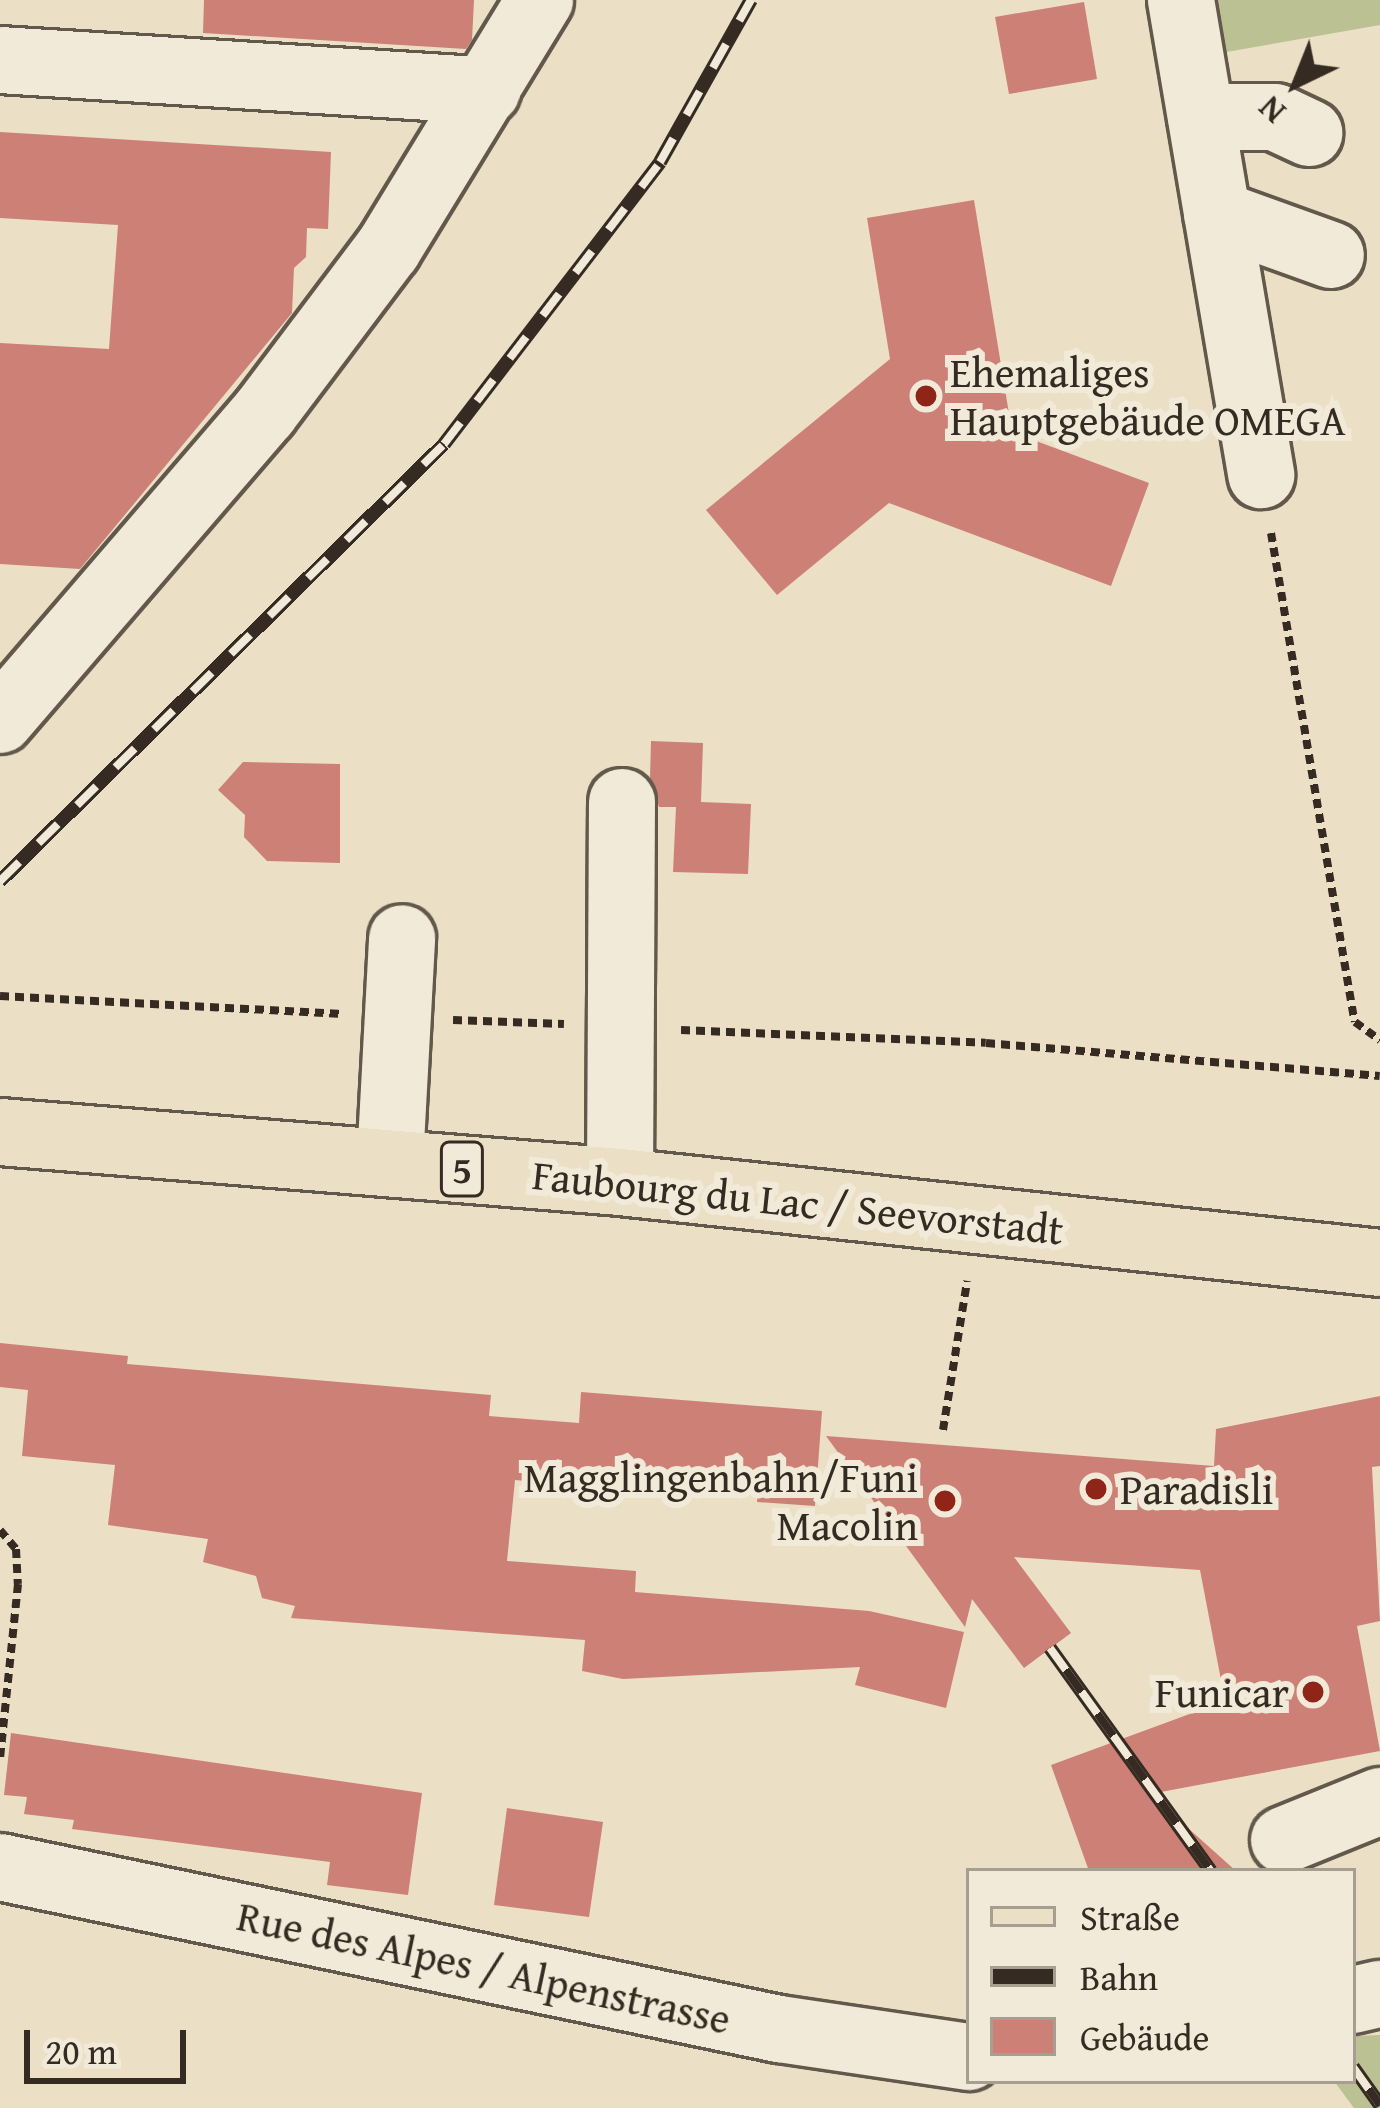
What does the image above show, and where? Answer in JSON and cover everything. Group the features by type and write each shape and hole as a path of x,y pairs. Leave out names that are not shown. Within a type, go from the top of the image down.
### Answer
{"main road":[{"name":"Faubourg du Lac / Seevorstadt","path":"0,1132 620,1182 1380,1263"}],"street":[{"path":"0,720 265,412 388,249 541,0"},
{"path":"1181,0 1262,475"},
{"path":"0,60 487,91"},
{"path":"1201,117 1275,117 1310,133"},
{"path":"1217,214 1331,255"},
{"path":"620,1182 622,802"},
{"path":"390,1162 402,938"},
{"path":"1284,1840 1380,1801"},
{"name":"Rue des Alpes / Alpenstrasse","path":"0,1867 779,2029 966,2057"}],"path":[{"path":"1262,475 1355,1022 1380,1040"},
{"path":"0,996 986,1043 1380,1076"},
{"path":"943,1430 967,1281"},
{"path":"0,1530 16,1549 18,1584 0,1759"}],"green space":[{"path":"1206,0 1380,0 1380,25 1215,54"},
{"path":"1380,2035 1380,2108 1354,2108 1336,2084 1356,2084 1356,2036"}],"building":[{"path":"204,0 474,0 472,40 466,49 203,33"},
{"path":"1084,2 1097,79 1009,94 995,17"},
{"path":"0,132 331,152 328,229 307,228 306,257 294,268 292,313 80,569 0,564 0,343 109,349 118,225 0,218"},
{"name":"Ehemaliges Hauptgebäude OMEGA","path":"974,200 1012,432 1149,483 1111,586 889,503 777,595 706,510 890,359 867,218"},
{"path":"651,741 703,743 701,802 751,804 748,874 673,872 676,807 659,807 650,778"},
{"path":"243,762 340,764 340,863 267,861 244,837 245,815 218,790"},
{"path":"0,1343 128,1356 127,1364 491,1395 489,1416 579,1423 581,1392 822,1411 815,1506 757,1502 758,1489 633,1479 632,1491 515,1480 507,1561 636,1571 635,1592 869,1611 964,1632 946,1708 855,1685 860,1667 623,1679 582,1671 585,1640 291,1618 295,1606 262,1598 256,1576 203,1562 208,1539 108,1525 115,1465 22,1456 28,1390 0,1387"},
{"path":"1380,1396 1380,1466 1372,1467 1380,1621 1357,1626 1380,1751 1150,1794 1233,1868 1088,1868 1051,1765 1225,1701 1200,1570 1014,1557 1071,1633 1024,1668 972,1599 965,1627 826,1436 1214,1466 1216,1429"},
{"path":"11,1733 422,1793 408,1895 327,1885 330,1862 72,1829 74,1820 24,1814 27,1797 4,1795"},
{"path":"507,1808 603,1822 589,1917 494,1905"}],"railway":[{"path":"0,881 444,444 660,162 751,0"},
{"path":"1050,1648 1209,1868"},
{"path":"1356,2071 1380,2105"}],"place":[{"name":"Ehemaliges Hauptgebäude OMEGA","path":"926,396"},
{"name":"Paradisli","path":"1096,1489"},
{"name":"Magglingenbahn/Funi Macolin","path":"945,1501"},
{"name":"Funicar","path":"1313,1692"}]}
